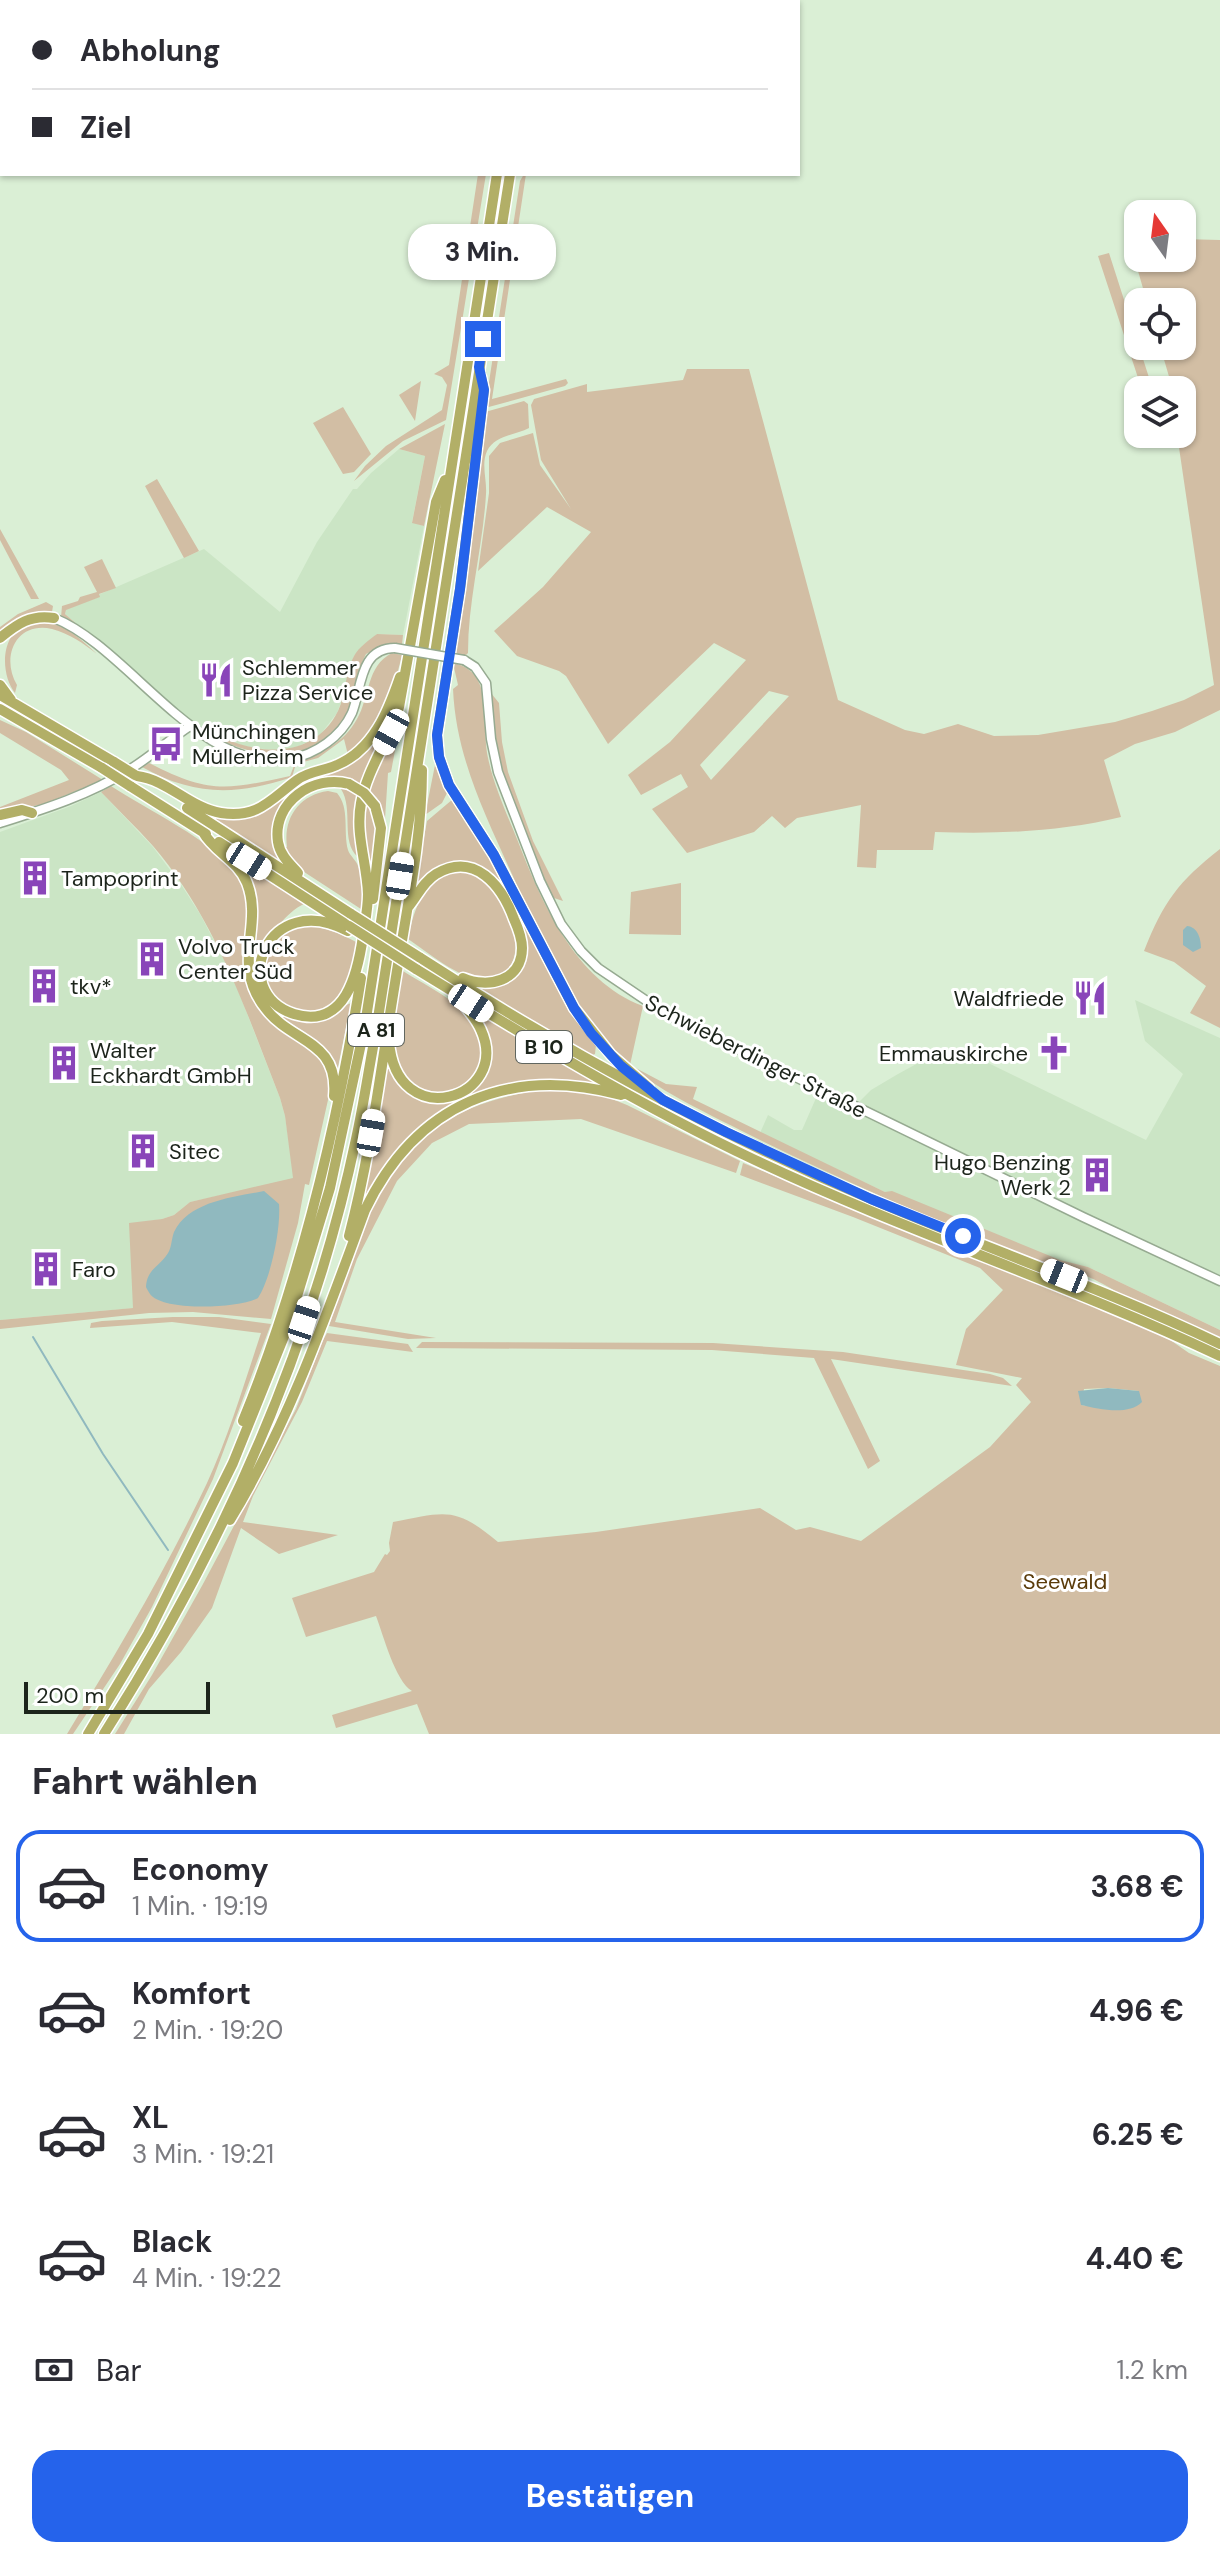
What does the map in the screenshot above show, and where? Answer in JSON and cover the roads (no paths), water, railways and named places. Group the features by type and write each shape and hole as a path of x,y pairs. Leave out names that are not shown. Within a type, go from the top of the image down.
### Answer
{"highway":[{"name":"A 81","path":"283,1323 330,1188 359,1056 497,176"},
{"path":"510,176 479,367 460,589 437,735 439,757 449,785 494,855 574,1008 611,1055 663,1100"},
{"name":"A 81","path":"104,1734 175,1616 264,1432 331,1235 356,1139 376,1031 475,421"},
{"path":"348,929 309,921 286,926 273,936 263,951 260,969 264,986 272,1000 294,1014 314,1016 341,1002 354,983 368,904 359,827 361,801 371,770 394,722 436,502 452,464"},
{"path":"2,638 28,619 54,618"},
{"path":"138,779 157,782 196,806 221,813 244,813 266,805 303,776 343,762 365,746 384,718 409,655"},
{"path":"0,685 12,702"},
{"name":"B 10","path":"0,695 114,762 435,968 663,1100 871,1199 1096,1289 1220,1344"},
{"name":"B 10","path":"0,709 102,768 138,779 203,832 348,929 638,1100 755,1160 1014,1270 1095,1300 1220,1356"},
{"path":"0,718 25,723"},
{"path":"341,1273 364,1172 407,909 421,803 422,735"},
{"path":"88,1734 148,1634 233,1463 234,1444 283,1323 335,1118 373,900 381,828 375,806 364,793 349,784 324,782 309,787 293,798 282,816 277,837 282,854 314,889"},
{"path":"0,815 22,810 32,813"},
{"path":"203,832 209,842 238,868 247,884 252,913 248,969 258,997 272,1016 313,1043 326,1058 335,1085 335,1118"},
{"path":"407,909 429,879 459,867 492,879 507,901 522,945 519,963 513,972 502,981 486,984 474,983 435,968"},
{"path":"388,1026 392,1062 396,1073 410,1089 426,1098 457,1095 481,1074 486,1053 483,1032 453,992"},
{"path":"203,1563 242,1499 286,1412 319,1335 365,1210 389,1167 417,1135 458,1107 500,1091 546,1084 588,1087 638,1100"}],"street":[{"name":"Schwieberdinger Straße","path":"54,618 86,636 190,726 216,742 256,758 284,760 309,753 330,740 346,724 369,659 379,651 395,648 464,660 481,673 486,683 491,739 498,772 540,881 571,938 605,974 666,1014 1220,1281"},
{"path":"0,823 82,794 115,778 190,726"}],"water":[{"path":"1187,926 1196,931 1200,941 1201,948 1193,952 1183,945 1183,930"},
{"path":"264,1191 279,1204 279,1214 271,1266 258,1298 236,1304 189,1306 152,1296 146,1287 148,1277 168,1253 174,1232 190,1213 226,1198"},
{"path":"1108,1388 1139,1391 1142,1402 1121,1410 1081,1405 1078,1391"}],"waterway":[{"path":"33,1337 103,1454 168,1550"}],"place":[{"name":"Schlemmer Pizza Service","path":"216,680"},
{"name":"Münchingen Müllerheim","path":"166,744"},
{"name":"Tampoprint","path":"35,878"},
{"name":"Volvo Truck Center Süd","path":"152,959"},
{"name":"tkv*","path":"44,986"},
{"name":"Waldfriede","path":"1090,998"},
{"name":"Emmauskirche","path":"1054,1053"},
{"name":"Walter Eckhardt GmbH","path":"64,1063"},
{"name":"Sitec","path":"143,1151"},
{"name":"Hugo Benzing Werk 2","path":"1097,1175"},
{"name":"Faro","path":"46,1269"}],"park label":[{"name":"Seewald","path":"1065,1581"}]}
